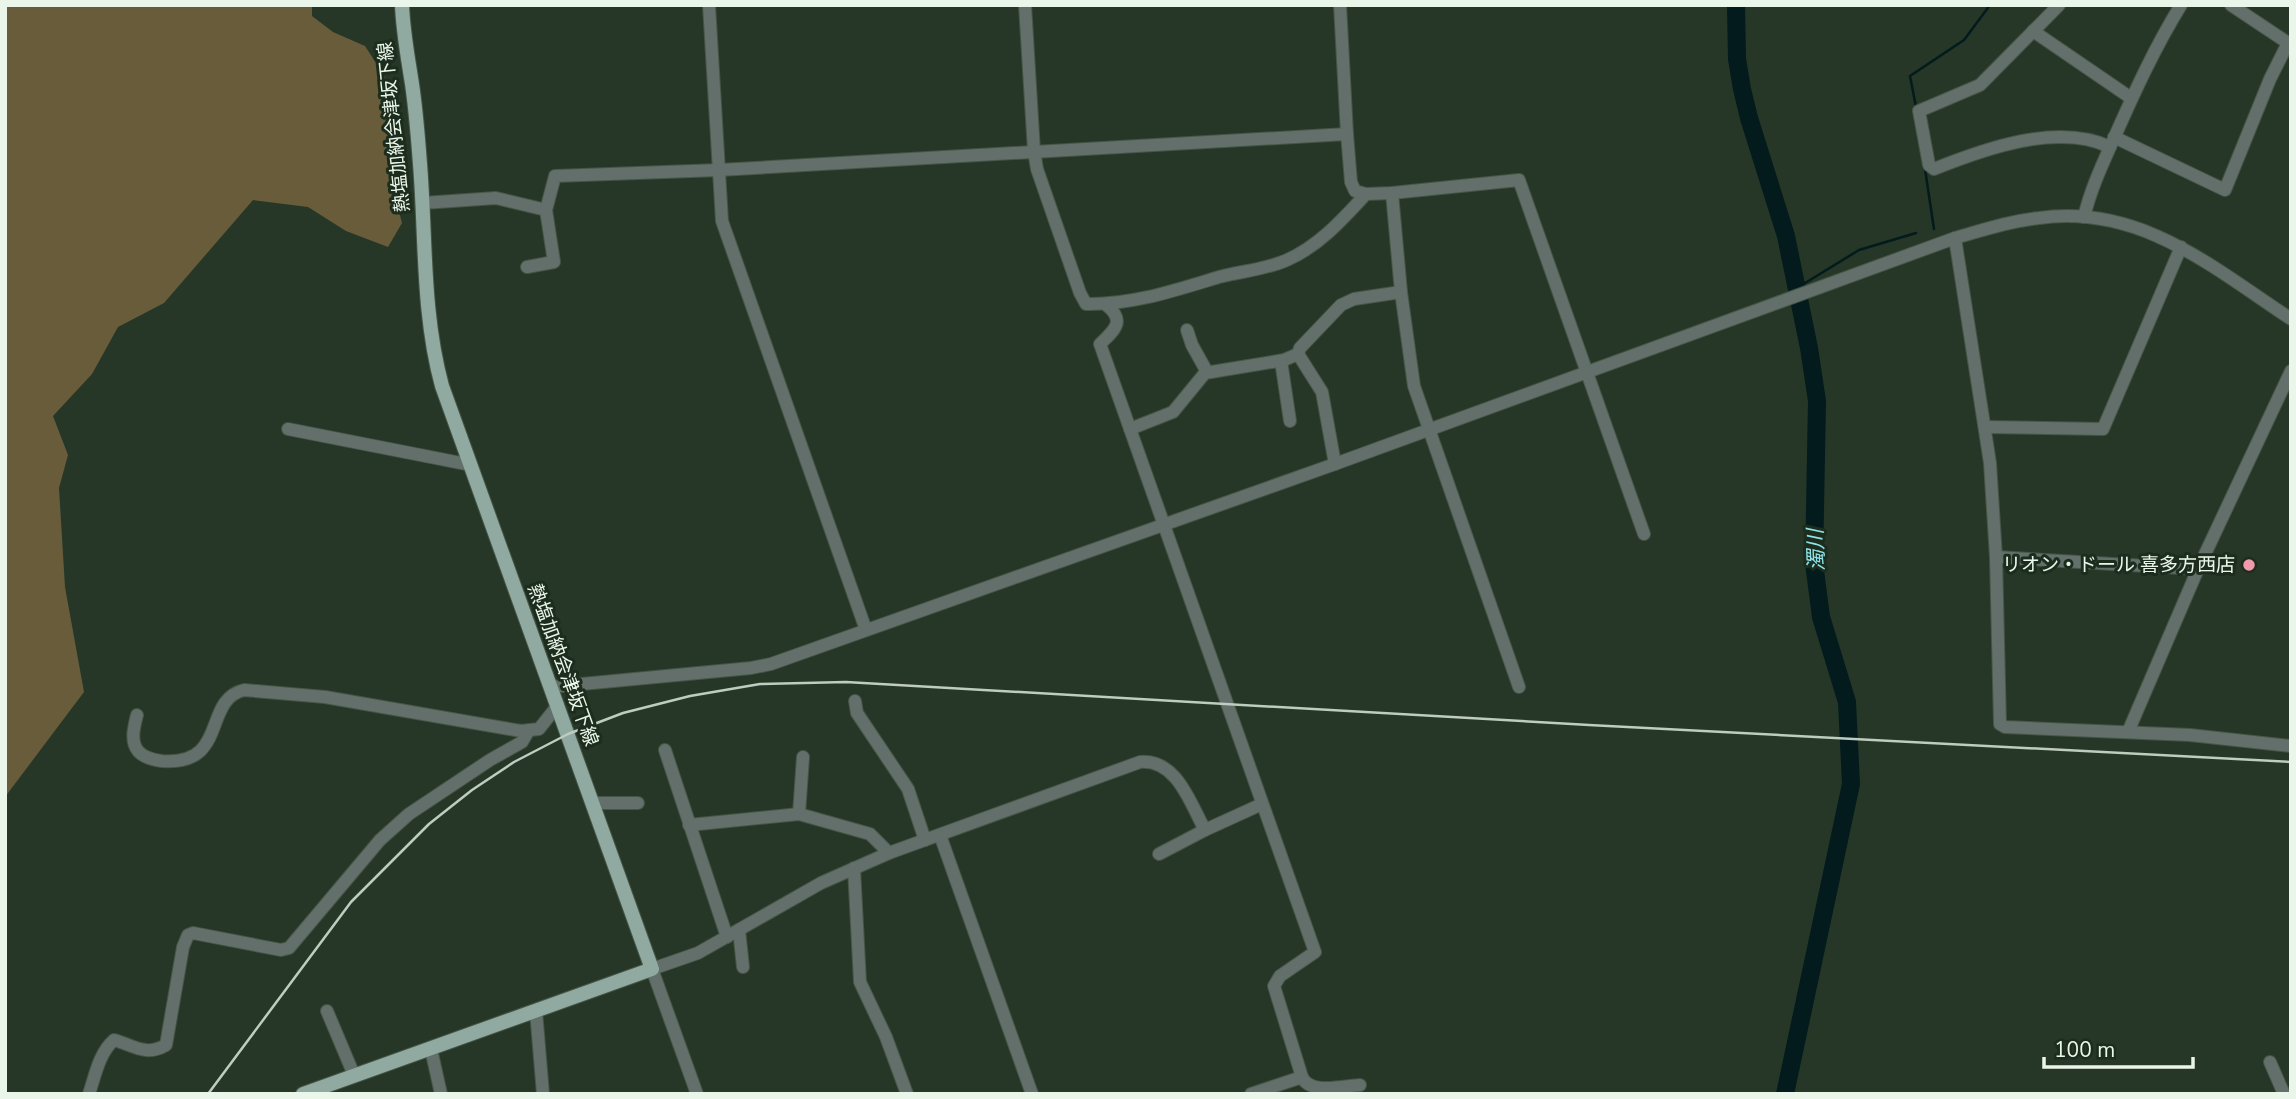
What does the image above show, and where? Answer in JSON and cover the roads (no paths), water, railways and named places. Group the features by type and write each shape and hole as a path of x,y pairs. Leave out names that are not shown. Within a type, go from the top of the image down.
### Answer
{"main road":[{"name":"熱塩加納会津坂下線","path":"402,5 402,27 415,107 433,352 471,466 652,969"},
{"path":"303,1094 652,969"}],"street":[{"path":"709,5 722,221 866,631"},
{"path":"1025,5 1037,169 1086,304 1136,299 1289,259 1334,229 1366,194"},
{"path":"1340,5 1347,134 1351,182 1355,191 1366,194 1392,193 1519,180 1644,534"},
{"path":"2059,5 1980,85 1919,111 1929,165 1934,169 1979,151 2025,141 2072,138 2112,142 2225,190 2270,79 2289,44 2231,5"},
{"path":"2084,217 2091,190 2131,98 2181,5"},
{"path":"2034,31 2131,98"},
{"path":"527,267 554,262 546,210 555,176 719,170 1347,134"},
{"path":"1392,193 1412,376 1518,687"},
{"path":"423,202 496,198 546,210"},
{"path":"550,687 751,668 866,631 1335,464 1955,238 2024,220 2084,217 2122,222 2159,235 2182,247 2291,319"},
{"path":"1955,238 1986,427 1996,557 2000,724 2005,727 2190,735 2291,746"},
{"path":"1986,427 2103,429 2182,247"},
{"path":"1130,429 1173,412 1207,372 1281,361 1298,354 1300,348 1341,305 1354,299 1401,292"},
{"path":"1105,304 1114,311 1117,321 1115,331 1100,344 1315,952 1280,976 1274,986 1301,1077 1307,1085 1315,1088 1360,1085"},
{"path":"1187,330 1207,372"},
{"path":"1298,354 1322,391 1335,464"},
{"path":"1281,361 1290,421"},
{"path":"2128,732 2198,569 2291,371"},
{"path":"288,429 471,466"},
{"path":"1996,557 2198,569"},
{"path":"137,715 133,732 134,745 139,753 155,760 170,762 183,760 204,748 214,732 224,703 235,693 244,691 324,697 505,729 539,729 558,705"},
{"path":"855,701 859,717 908,789 925,840"},
{"path":"89,1094 101,1060 114,1040 137,1050 152,1050 166,1045 183,947 188,935 193,933 281,950 289,948 374,845 409,814 522,742 529,730"},
{"path":"665,750 727,937"},
{"path":"799,814 803,757"},
{"path":"697,1094 652,969 687,958 821,883 889,853 1140,762 1149,761 1169,770 1178,780 1205,830"},
{"path":"594,805 638,803"},
{"path":"1159,854 1262,804"},
{"path":"689,825 787,813 799,814 870,834 889,853"},
{"path":"940,835 1032,1094"},
{"path":"854,868 860,982 886,1037 908,1094"},
{"path":"739,930 743,967"},
{"path":"327,1011 354,1075"},
{"path":"536,1011 543,1094"},
{"path":"431,1049 441,1094"},
{"path":"2270,1062 2284,1094"},
{"path":"1251,1094 1301,1077"}],"waterway":[{"name":"濁川","path":"1736,5 1737,59 1742,89 1786,236 1817,401 1814,563 1821,617 1847,702 1851,784 1785,1094"},
{"path":"1916,107 1910,76 1964,40 1990,5"},
{"path":"1925,169 1934,229"},
{"path":"1797,288 1859,250 1916,233"}],"railway":[{"path":"208,1094 351,902 429,824 472,790 514,762 568,734 623,713 690,696 760,684 846,682 2291,762"}],"place":[{"name":"リオン・ドール 喜多方西店","path":"2249,565"}]}
